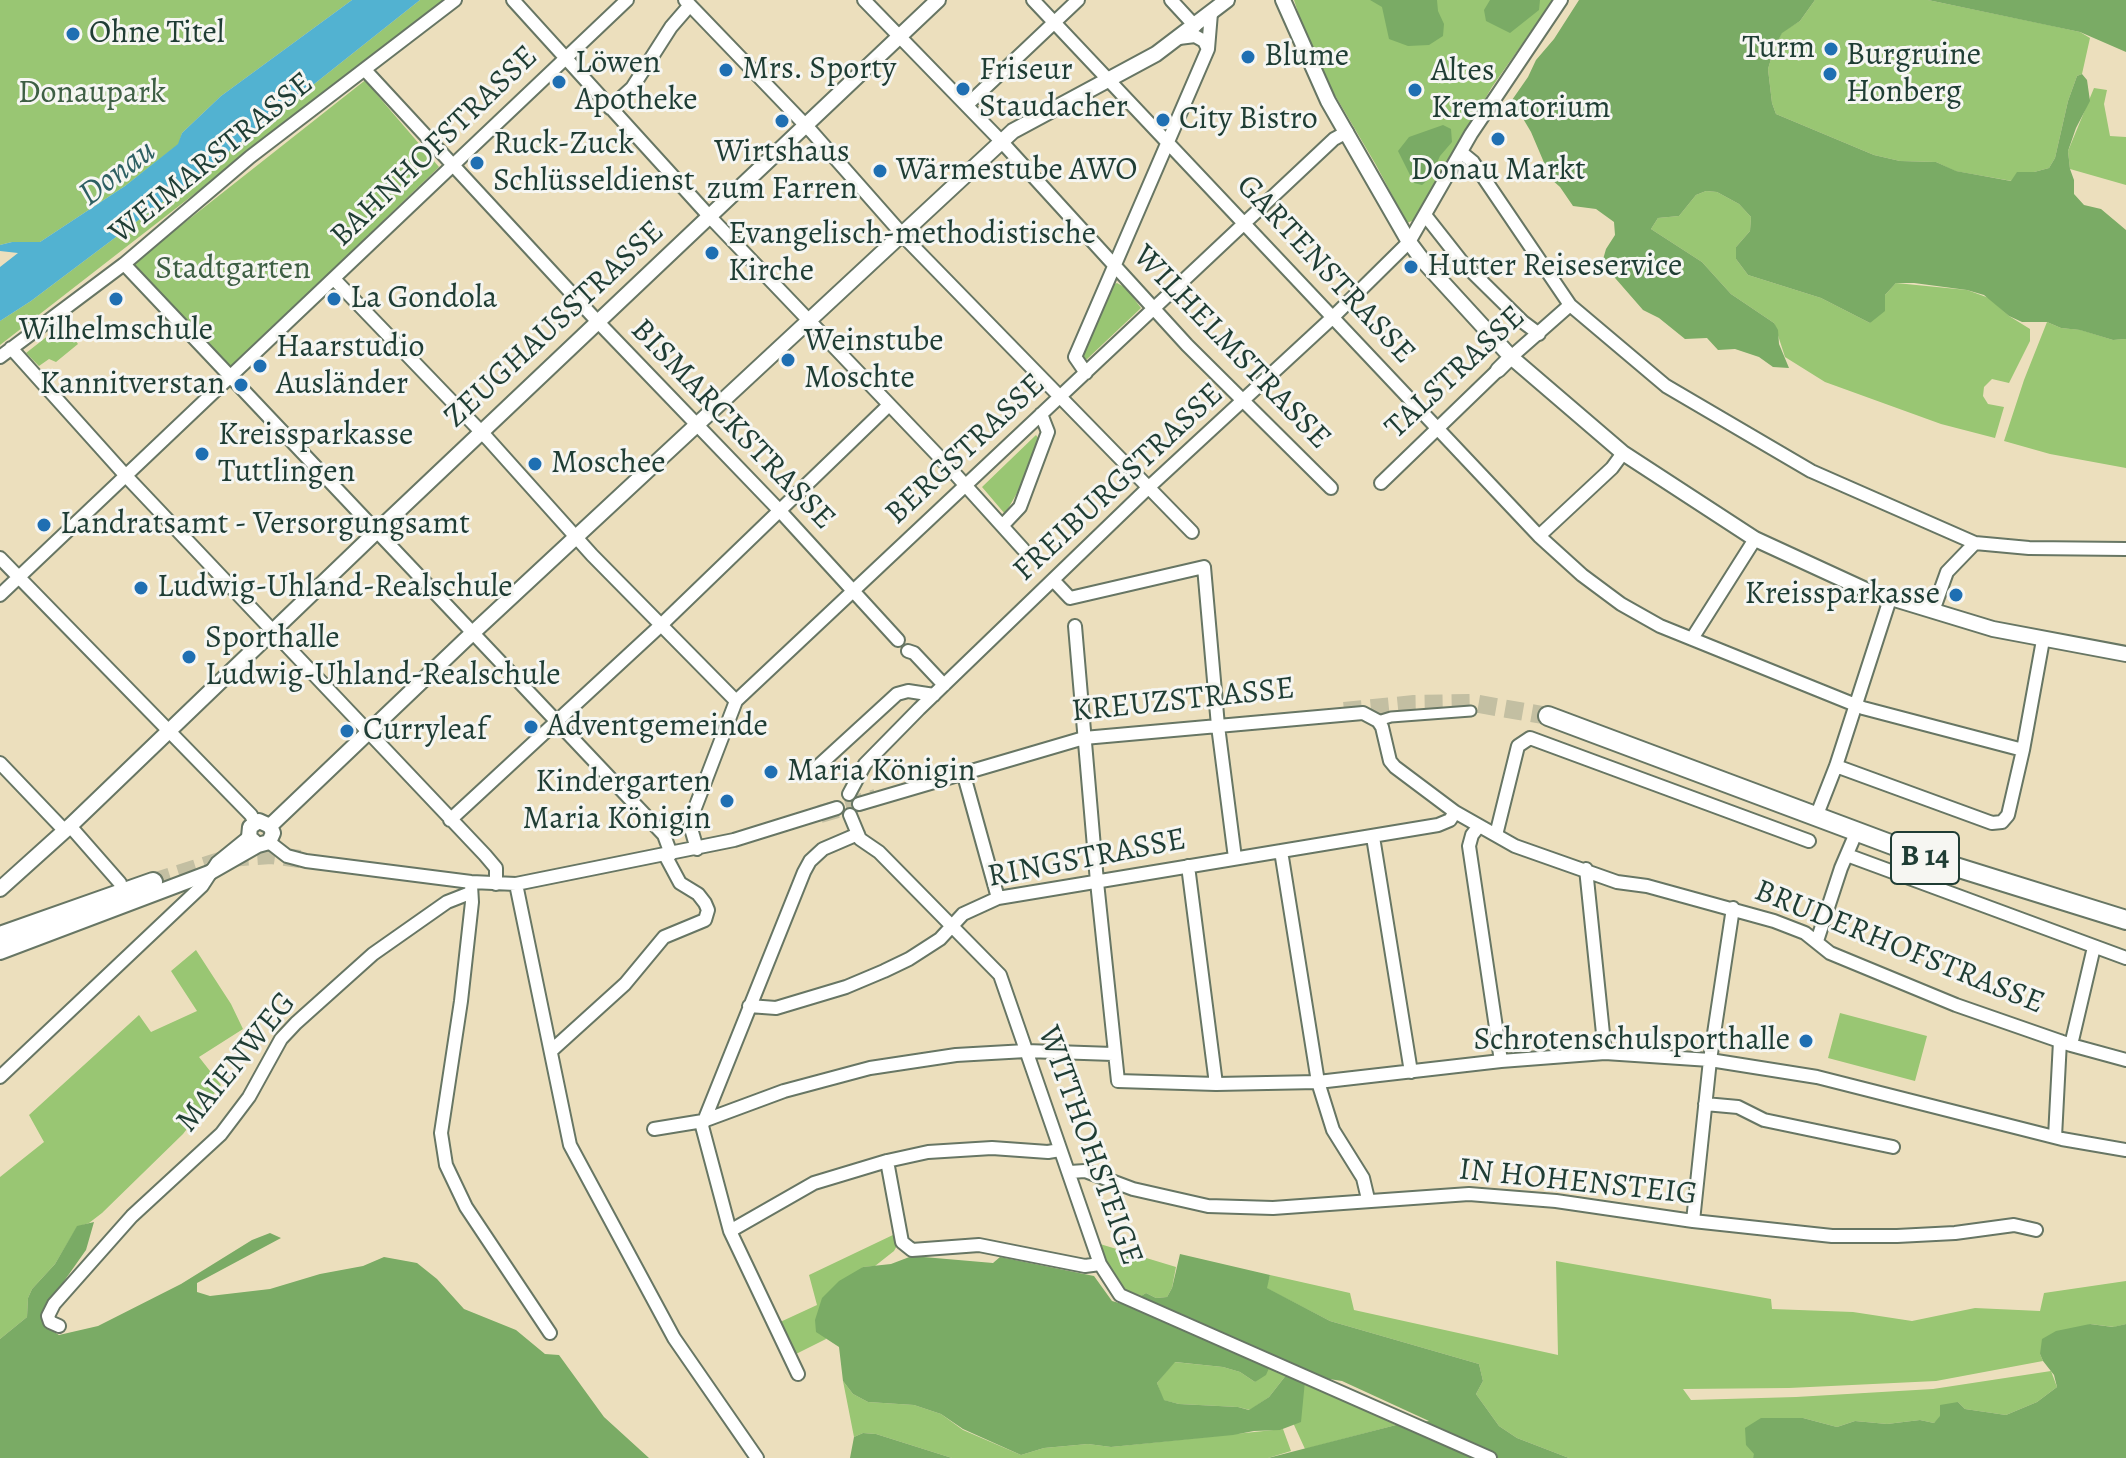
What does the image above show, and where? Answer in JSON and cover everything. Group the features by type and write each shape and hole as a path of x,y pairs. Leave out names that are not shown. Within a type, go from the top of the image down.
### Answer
{"main road":[{"name":"B 14","path":"1548,716 1856,833 1994,881 2126,920"},
{"path":"0,936 153,882"}],"street":[{"name":"WEIMARSTRASSE","path":"0,357 124,264 250,157 455,0"},
{"path":"513,0 710,217 966,485 1023,549"},
{"name":"BAHNHOFSTRASSE","path":"0,595 627,0"},
{"name":"WILHELMSTRASSE","path":"864,0 1001,141 1155,310 1331,488"},
{"name":"ZEUGHAUSSTRASSE","path":"0,889 68,829 168,730 938,0"},
{"name":"GARTENSTRASSE","path":"1033,0 1539,536 1582,575 1621,604 1660,626 1855,704 2023,750"},
{"path":"967,105 1078,0"},
{"path":"1171,0 1195,26"},
{"path":"0,952 209,873 258,837 273,833 270,826 472,633 1001,141 1013,131 1109,81 1179,38 1227,0"},
{"name":"FREIBURGSTRASSE","path":"849,794 865,764 944,685 1409,242 1496,94 1561,0"},
{"path":"610,108 632,88 687,2 806,125 902,234 1192,532"},
{"path":"1281,2 1317,79 1409,242 1424,262 1511,357 1623,453 1755,539 1890,599 1993,629 2126,654"},
{"path":"1086,373 1075,357 1208,49 1211,13"},
{"path":"1179,38 1195,36 1204,41 1208,49"},
{"name":"BISMARCKSTRASSE","path":"365,70 452,167 780,511 898,640"},
{"name":"BERGSTRASSE","path":"697,849 690,825 736,701 1334,139 1347,132"},
{"path":"1462,153 1473,162 1570,305 1666,386 1800,465 1975,543 2029,548 2126,549"},
{"path":"1425,215 1462,262 1539,334"},
{"path":"124,264 664,835 668,855 680,883 698,894 705,903 708,910 705,920 664,937 625,984 551,1051"},
{"path":"334,279 482,433 576,538 736,701"},
{"name":"TALSTRASSE","path":"1381,483 1511,357 1570,305"},
{"path":"11,348 126,476 492,863 496,868 496,884"},
{"path":"450,820 558,723 889,405"},
{"path":"1003,525 1020,507 1048,432 1041,414"},
{"path":"1539,536 1612,468 1623,453"},
{"path":"1693,637 1755,539"},
{"path":"1933,611 1947,572 1975,543"},
{"path":"0,558 251,815 258,837 287,856 471,888 516,884 697,849 837,808"},
{"path":"1053,580 1070,598 1204,567 1218,726 1235,858"},
{"path":"1816,817 1836,766 1890,599"},
{"path":"1075,626 1113,1054 1118,1081 1216,1084 1318,1082 1501,1061 1605,1053 1710,1060 1817,1077 2055,1137 2126,1150"},
{"path":"1836,766 1997,824 2005,820 2023,750 2043,640"},
{"path":"908,651 914,653 944,685"},
{"path":"814,770 897,694 908,691 934,695"},
{"name":"KREUZSTRASSE","path":"859,804 1084,738 1354,713 1369,715 1378,721 1391,717 1471,711"},
{"name":"BRUDERHOFSTRASSE","path":"1378,721 1390,761 1395,767 1455,812 1515,846 1617,882 1647,886 1733,908 1795,929 1837,956 1956,1005 2065,1043 2126,1060"},
{"path":"1496,835 1518,746 1530,738 1809,841"},
{"path":"0,763 120,883"},
{"path":"963,772 998,898"},
{"path":"849,794 857,798 859,804 856,812 850,815 841,813 837,808 839,798 849,794"},
{"name":"RINGSTRASSE","path":"749,1006 776,1008 846,987 909,959 940,939 963,914 998,898 1438,825 1450,820 1455,812"},
{"name":"WITTHOHSTEIGE","path":"850,815 865,844 879,852 1000,975 1100,1264 1114,1288 1129,1301 1490,1458"},
{"path":"1479,826 1469,846 1501,1061"},
{"path":"1817,941 1856,833"},
{"path":"798,1374 730,1231 703,1137 703,1121 810,861 823,849 858,834"},
{"path":"1373,837 1411,1072"},
{"path":"1281,851 1318,1082 1333,1130 1363,1178 1368,1199"},
{"path":"1847,855 2126,958"},
{"path":"1188,866 1216,1084"},
{"path":"1586,869 1605,1053"},
{"path":"0,1077 202,886 209,873"},
{"path":"516,884 571,1148 674,1338 757,1458"},
{"path":"471,888 461,1001 441,1133 446,1165 466,1207 550,1333"},
{"name":"MAIENWEG","path":"59,1326 50,1322 48,1316 54,1304 132,1216 221,1134 249,1097 281,1039 296,1023 373,954 471,888"},
{"path":"1693,1221 1710,1060 1733,908"},
{"path":"2055,1137 2065,1043 2094,947"},
{"path":"654,1129 703,1121 784,1091 870,1068 956,1055 1026,1051 1113,1054"},
{"path":"1705,1104 1738,1107 1764,1120 1893,1147"},
{"path":"730,1231 814,1183 887,1161 928,1152 992,1148 1060,1150"},
{"path":"887,1161 902,1242 912,1250 979,1245 1085,1266 1100,1264"},
{"name":"IN HOHENSTEIG","path":"1070,1172 1085,1171 1133,1189 1208,1206 1273,1208 1469,1194 1556,1201 1693,1221 1832,1236 1940,1234 2014,1225 2036,1230"}],"green space":[{"name":"Donaupark","path":"0,0 352,0 221,96 182,133 179,144 125,186 40,242 0,245"},
{"path":"420,0 444,0 0,345 0,321 221,158"},
{"path":"1294,0 1553,0 1492,87 1414,220 1407,223 1329,85 1308,43"},
{"path":"1370,0 1437,0 1444,24 1443,36 1429,45 1408,46 1389,39 1382,7"},
{"path":"1490,0 1540,0 1539,10 1510,33 1486,21 1484,10"},
{"path":"1579,0 1815,0 1800,21 1782,33 1774,49 1768,69 1776,114 1874,155 1900,161 1936,162 1956,171 2011,181 2017,172 2049,168 2055,158 2068,101 2077,76 2082,74 2087,80 2090,101 2068,151 2074,194 2084,205 2101,209 2126,230 2126,339 2113,340 2047,322 2022,322 2009,316 1984,295 1914,283 1896,283 1885,295 1885,311 1870,323 1821,298 1748,275 1736,259 1736,247 1750,231 1751,217 1739,204 1717,192 1706,191 1696,195 1679,216 1658,218 1651,229 1702,262 1731,294 1774,323 1789,368 1773,367 1759,357 1735,349 1718,350 1707,338 1685,339 1659,318 1643,310 1602,263 1615,235 1614,222 1596,209 1573,206 1551,179 1531,132 1512,100"},
{"name":"Burgruine Honberg","path":"1815,0 1928,0 2080,32 2090,38 2082,74 2077,76 2068,101 2055,158 2049,168 2018,172 2012,181 1955,171 1936,162 1900,161 1874,155 1776,114 1768,69 1774,49 1782,32 1800,21"},
{"path":"1928,0 2126,0 2126,52 2080,32"},
{"name":"Stadtgarten","path":"368,78 376,87 373,90 439,167 229,369 131,265"},
{"path":"2094,88 2107,90 2104,104 2110,136 2126,137 2126,185 2070,169 2068,151"},
{"path":"1443,125 1451,129 1452,142 1440,156 1430,178 1422,185 1414,183 1398,151 1409,137"},
{"path":"1706,191 1717,192 1739,204 1751,217 1750,231 1736,247 1736,259 1748,275 1821,298 1870,323 1885,295 1896,283 1967,290 1989,298 2030,329 2030,341 2009,383 1992,379 1984,387 1983,396 1988,404 2004,407 1995,438 1941,424 1825,382 1785,357 1774,323 1731,294 1702,262 1651,229 1658,218 1679,216 1696,195"},
{"path":"1117,283 1126,288 1141,308 1085,361 1081,358 1087,342 1112,285"},
{"path":"2047,322 2113,340 2126,339 2126,468 2050,454 2004,441"},
{"path":"63,324 78,344 56,362 49,359 39,366 26,353"},
{"path":"1036,435 1039,439 1021,486 1005,514 982,487"},
{"path":"196,950 231,1004 243,1029 199,1057 221,1085 183,1134 102,1213 77,1227 55,1264 32,1289 27,1317 0,1339 0,1177 44,1142 29,1115 139,1015 151,1032 197,1011 171,971"},
{"path":"1840,1013 1927,1036 1915,1081 1828,1058"},
{"path":"94,1222 86,1250 43,1311 43,1325 59,1335 98,1326 181,1284 252,1240 270,1233 281,1238 197,1283 197,1292 210,1296 270,1289 320,1274 363,1266 384,1257 417,1263 437,1279 464,1309 516,1330 545,1354 559,1355 604,1417 649,1458 0,1458 0,1339 27,1317 32,1289 55,1264 77,1226"},
{"path":"895,1234 899,1242 894,1251 875,1266 863,1267 822,1320 826,1339 792,1356 778,1323 817,1305 809,1275"},
{"path":"1100,1244 1176,1267 1167,1297 1156,1298 1146,1293 1138,1298 1120,1289"},
{"path":"1180,1254 1270,1275 1267,1288 1330,1321 1479,1364 1483,1381 1476,1394 1499,1426 1517,1438 1569,1458 1268,1458 1396,1425 1429,1421 1342,1381 1329,1379 1274,1357 1266,1375 1255,1382 1240,1372 1223,1367 1175,1362 1157,1383 1164,1400 1249,1410 1269,1397 1287,1374 1305,1381 1301,1422 1280,1430 1111,1447 1088,1444 1044,1448 1021,1455 963,1429 941,1414 914,1405 868,1402 853,1394 843,1381 839,1347 816,1332 815,1320 822,1298 839,1281 863,1267 891,1264 912,1256 993,1263 1000,1257 1094,1276 1112,1301 1126,1305 1146,1293 1156,1298 1167,1297"},
{"path":"1556,1261 1771,1299 1772,1309 1853,1312 1912,1321 1975,1308 2040,1311 2044,1293 2126,1281 2126,1324 2114,1327 2090,1324 2040,1354 2043,1361 1936,1381 1683,1389 1691,1400 1796,1397 1933,1389 2051,1371 2057,1387 2037,1402 2006,1415 1965,1409 1958,1402 1934,1423 1920,1420 1887,1424 1855,1421 1837,1427 1803,1418 1753,1458 1569,1458 1517,1438 1499,1426 1476,1394 1483,1381 1479,1364 1330,1321 1266,1288 1270,1275 1350,1293 1354,1310 1558,1355"},
{"path":"2090,1324 2113,1327 2126,1324 2126,1458 1753,1458 1754,1454 1746,1445 1745,1428 1761,1418 1803,1418 1837,1427 1855,1421 1887,1424 1920,1420 1934,1423 1940,1416 1940,1405 1958,1402 1965,1409 2006,1415 2037,1402 2057,1387 2054,1375 2040,1354 2042,1339 2056,1331"},
{"path":"1174,1362 1223,1367 1240,1372 1255,1382 1270,1366 1287,1374 1269,1397 1250,1410 1179,1404 1163,1400 1157,1383"},
{"path":"843,1381 853,1394 868,1402 914,1405 941,1414 963,1430 1021,1455 1044,1448 1088,1444 1111,1447 1283,1429 1291,1451 1268,1458 952,1458 876,1434 863,1433 854,1437"},
{"path":"1305,1381 1396,1425 1305,1449 1289,1414"},
{"path":"863,1433 876,1434 952,1458 850,1458 854,1437"}],"water":[{"path":"352,0 420,0 221,158 0,321 0,267 18,253 0,251 0,245 40,242 125,186 178,144 182,133 221,96"}],"tunnel":[{"path":"1344,711 1414,704 1473,703 1548,716"},
{"path":"820,814 876,798"},
{"path":"153,882 229,858 271,855 300,859"}],"place":[{"name":"Ohne Titel","path":"73,34"},
{"name":"Turm","path":"1831,49"},
{"name":"Blume","path":"1248,57"},
{"name":"Mrs. Sporty","path":"726,70"},
{"name":"Burgruine Honberg","path":"1830,74"},
{"name":"Löwen Apotheke","path":"559,82"},
{"name":"Friseur Staudacher","path":"963,89"},
{"name":"Altes Krematorium","path":"1415,90"},
{"name":"City Bistro","path":"1163,120"},
{"name":"Wirtshaus zum Farren","path":"782,121"},
{"name":"Donau Markt","path":"1498,139"},
{"name":"Ruck-Zuck Schlüsseldienst","path":"477,163"},
{"name":"Wärmestube AWO","path":"880,171"},
{"name":"Evangelisch-methodistische Kirche","path":"712,253"},
{"name":"Hutter Reiseservice","path":"1411,267"},
{"name":"Wilhelmschule","path":"116,299"},
{"name":"La Gondola","path":"334,299"},
{"name":"Weinstube Moschte","path":"788,360"},
{"name":"Haarstudio Ausländer","path":"260,366"},
{"name":"Kannitverstan","path":"241,385"},
{"name":"Kreissparkasse Tuttlingen","path":"202,454"},
{"name":"Moschee","path":"535,464"},
{"name":"Landratsamt - Versorgungsamt","path":"44,525"},
{"name":"Ludwig-Uhland-Realschule","path":"141,588"},
{"name":"Kreissparkasse","path":"1956,595"},
{"name":"Sporthalle Ludwig-Uhland-Realschule","path":"189,657"},
{"name":"Adventgemeinde","path":"531,727"},
{"name":"Curryleaf","path":"347,731"},
{"name":"Maria Königin","path":"771,772"},
{"name":"Kindergarten Maria Königin","path":"727,801"},
{"name":"Schrotenschulsporthalle","path":"1806,1041"}],"water label":[{"name":"Donau","path":"118,174"}]}
